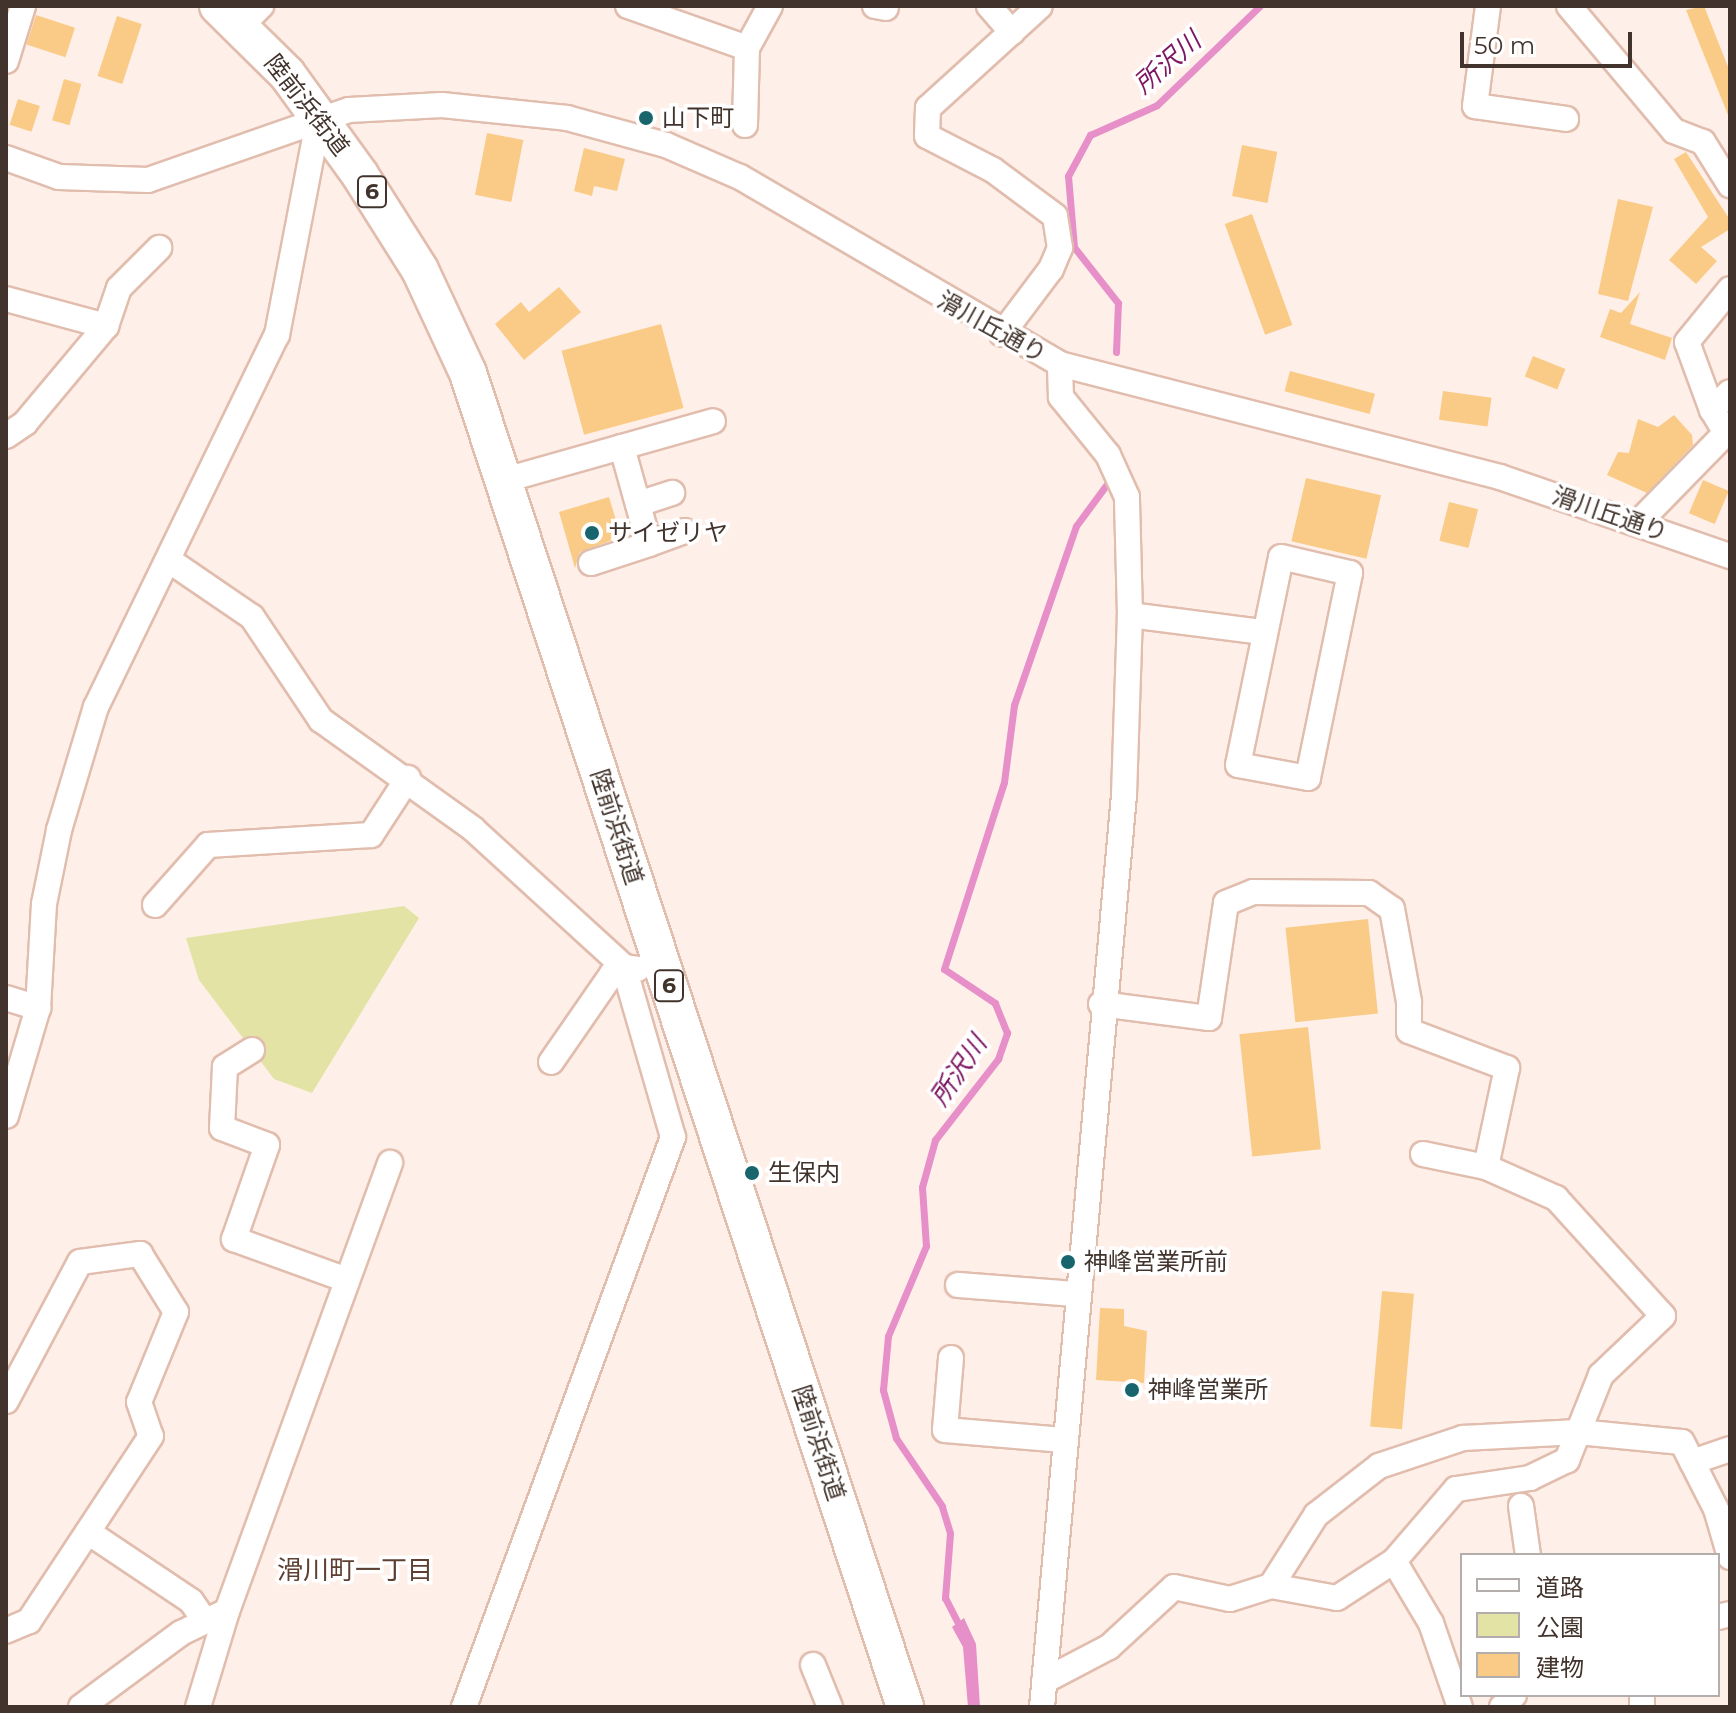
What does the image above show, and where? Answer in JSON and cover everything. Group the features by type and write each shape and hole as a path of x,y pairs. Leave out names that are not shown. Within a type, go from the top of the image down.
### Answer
{"highway":[{"name":"陸前浜街道","path":"240,13 374,195 443,314 505,480 905,1707"}],"street":[{"path":"6,61 23,6"},
{"path":"628,6 747,48"},
{"path":"745,125 747,48 770,6"},
{"path":"989,6 1012,32"},
{"path":"1002,334 1051,269 1060,248 1055,216 993,170 927,136 928,108 1040,6"},
{"path":"1488,6 1475,106 1566,119"},
{"path":"1569,6 1674,131 1703,142 1730,185"},
{"name":"滑川丘通り","path":"6,158 59,177 148,180 319,117 415,106 502,108 666,145 740,177 1002,334 1060,364 1446,463 1639,522 1730,556"},
{"path":"6,1116 38,1008 44,904 79,762 96,707 170,561 277,335 319,117"},
{"path":"6,436 25,423 106,326 119,288 159,248"},
{"path":"1639,522 1726,433 1712,410 1687,342 1730,289"},
{"path":"6,299 106,326"},
{"path":"1042,1707 1101,1004 1124,795 1130,615 1127,497 1108,455 1061,397 1060,364"},
{"path":"1712,410 1730,392"},
{"path":"505,480 713,421"},
{"path":"622,447 649,544"},
{"path":"638,504 672,493"},
{"path":"591,563 685,531"},
{"path":"1281,557 1350,573 1308,778 1238,765 1263,632 1281,557"},
{"path":"170,561 252,617 321,720 408,778 624,967 673,1137 464,1707"},
{"path":"1130,615 1263,632"},
{"path":"155,905 208,845 371,835 408,778"},
{"path":"1101,1004 1209,1018 1226,903 1253,892 1369,893 1392,909 1409,1031 1507,1068 1486,1167"},
{"path":"551,1062 612,974 624,967 662,965"},
{"path":"6,998 38,1008"},
{"path":"252,1050 225,1067 222,1128 267,1145 234,1239 347,1280"},
{"path":"1044,1681 1109,1647 1174,1587 1230,1599 1271,1586 1337,1598 1394,1561 1456,1489 1530,1478 1567,1460 1601,1375 1663,1316 1556,1198 1486,1167 1423,1154"},
{"path":"198,1707 216,1616 390,1163"},
{"path":"6,1401 80,1262 140,1254 176,1312 139,1402 151,1436 29,1621 6,1631"},
{"path":"958,1285 1076,1294"},
{"path":"951,1358 945,1430 1064,1440"},
{"path":"1271,1586 1316,1515 1379,1466 1463,1438 1578,1432 1682,1442 1716,1509 1730,1557"},
{"path":"1692,1462 1730,1449"},
{"path":"1521,1506 1528,1553"},
{"path":"88,1532 216,1616"},
{"path":"1394,1561 1431,1623 1460,1707"},
{"path":"81,1707 216,1616"},
{"path":"813,1665 830,1707"}],"green space":[{"path":"404,906 419,918 312,1093 274,1079 199,980 186,938"}],"shaded area":[{"path":"964,1618 976,1644 980,1707 968,1707 963,1647 952,1627"}],"building":[{"path":"1704,6 1730,72 1730,120 1686,10"},
{"path":"36,15 75,28 65,57 26,44"},
{"path":"117,16 142,24 122,84 98,76"},
{"path":"64,79 81,84 69,125 52,120"},
{"path":"18,99 40,106 32,132 10,125"},
{"path":"487,133 523,140 511,202 475,195"},
{"path":"1242,145 1277,152 1267,203 1232,196"},
{"path":"584,148 625,159 617,191 594,186 592,196 574,191"},
{"path":"1686,152 1730,220 1730,229 1701,247 1717,261 1696,284 1669,260 1708,217 1674,159"},
{"path":"1618,199 1653,207 1628,301 1598,294"},
{"path":"1252,214 1292,325 1265,335 1225,224"},
{"path":"559,287 581,312 524,360 495,324 521,302 529,312"},
{"path":"1640,292 1630,324 1672,338 1665,360 1600,337 1610,309 1621,313"},
{"path":"661,324 684,408 584,435 562,351"},
{"path":"1533,356 1565,369 1557,390 1525,376"},
{"path":"1290,371 1375,394 1370,414 1285,391"},
{"path":"1443,391 1492,398 1487,427 1439,420"},
{"path":"1674,415 1692,435 1693,445 1647,493 1607,475 1618,452 1629,453 1638,419 1658,427"},
{"path":"1306,478 1381,495 1366,559 1291,541"},
{"path":"1703,480 1729,491 1715,524 1689,513"},
{"name":"サイゼリヤ","path":"609,497 621,537 580,552 575,568 559,512"},
{"path":"1449,502 1478,509 1468,548 1439,541"},
{"path":"1368,919 1378,1013 1295,1022 1285,928"},
{"path":"1308,1027 1321,1149 1252,1157 1239,1034"},
{"path":"1382,1291 1414,1294 1402,1429 1370,1426"},
{"path":"1100,1308 1124,1309 1124,1326 1147,1331 1144,1383 1096,1380"}],"waterway":[{"name":"所沢川","path":"1116,352 1118,303 1074,247 1068,176 1090,135 1157,105 1260,6"},
{"name":"所沢川","path":"961,1629 945,1598 950,1533 942,1506 896,1438 883,1390 888,1336 926,1246 922,1187 935,1140 998,1059 1007,1033 995,1003 944,969 1004,782 1014,705 1076,526 1107,484"}],"place":[{"name":"山下町","path":"646,118"},
{"name":"サイゼリヤ","path":"592,533"},
{"name":"生保内","path":"752,1173"},
{"name":"神峰営業所前","path":"1068,1262"},
{"name":"神峰営業所","path":"1132,1390"}],"district":[{"name":"滑川町一丁目","path":"355,1571"}]}
